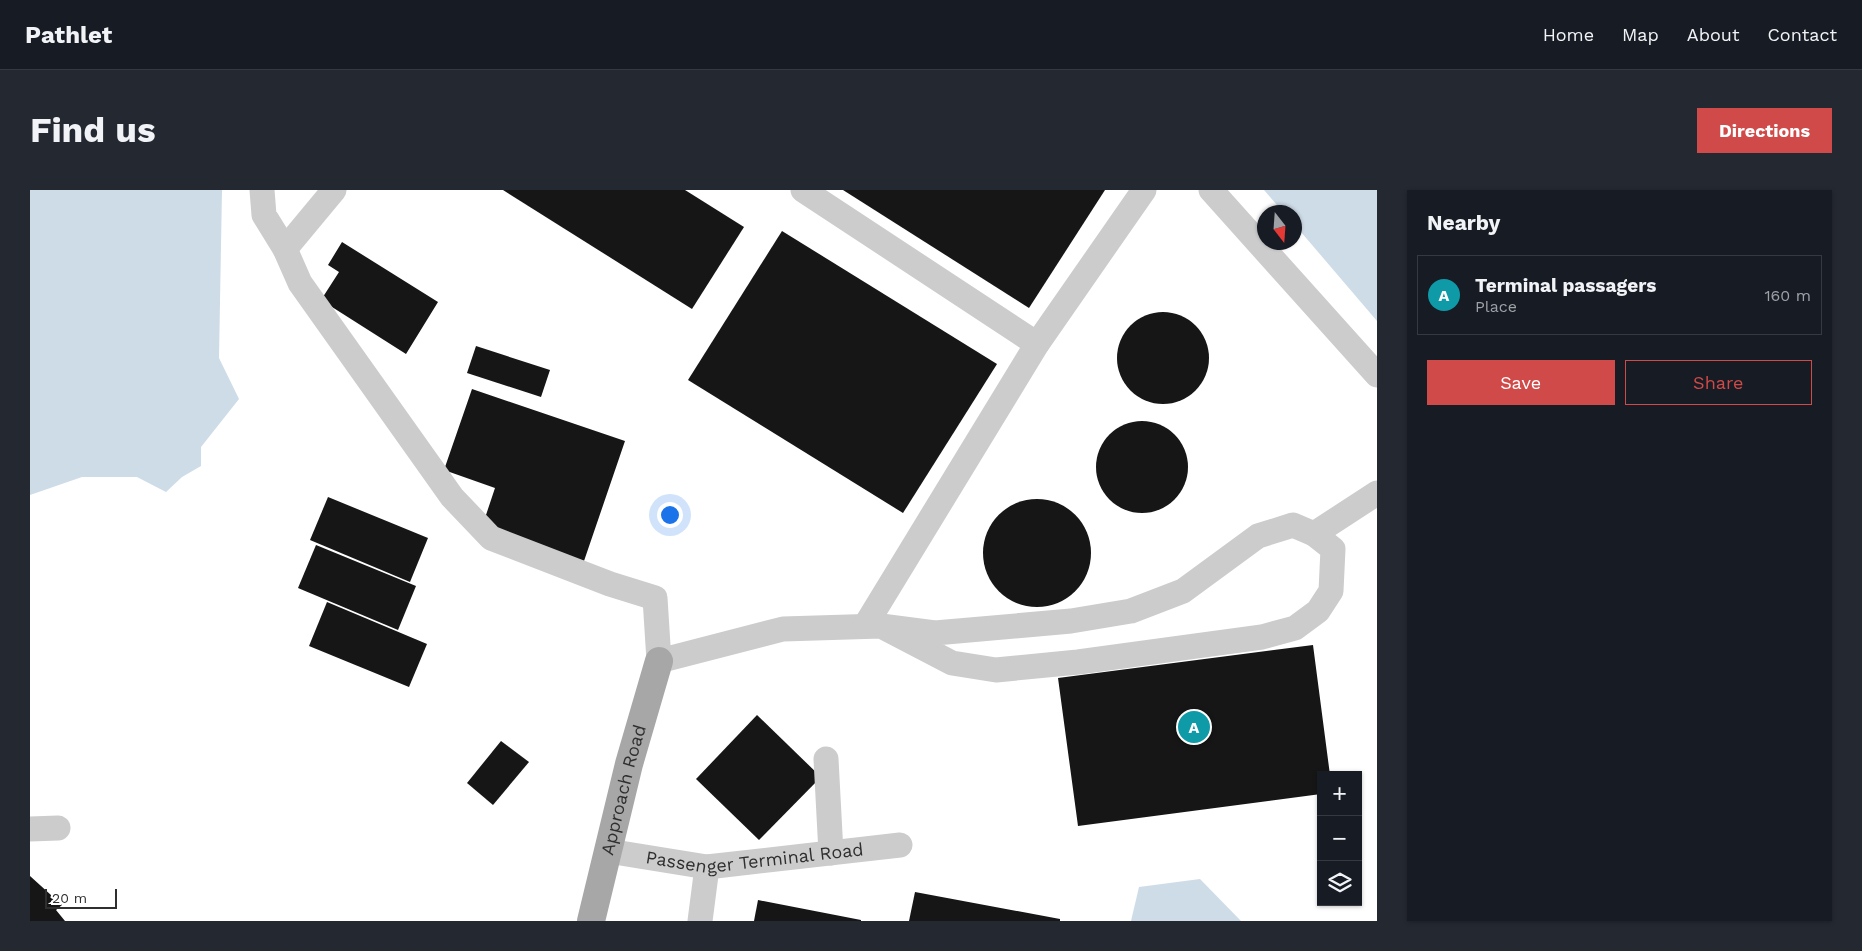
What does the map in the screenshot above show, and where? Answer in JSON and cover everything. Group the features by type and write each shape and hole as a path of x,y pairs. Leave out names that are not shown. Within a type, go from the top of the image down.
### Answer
{"main road":[{"name":"Approach Road","path":"591,921 629,764 659,661"}],"street":[{"path":"262,190 264,215 286,248 300,283 452,496 491,538 610,584 656,598 659,661 783,629 873,626 935,633 1071,621 1131,611 1183,591 1258,536 1293,525 1314,534 1333,549 1331,591 1318,611 1295,628 1262,637 1078,662 996,670 952,662 873,626"},
{"path":"286,248 334,190"},
{"path":"803,190 1037,344"},
{"path":"873,626 1037,344 1144,190"},
{"path":"1211,190 1377,375"},
{"path":"1314,534 1377,493"},
{"path":"826,759 831,853"},
{"path":"30,829 58,828"},
{"name":"Passenger Terminal Road","path":"608,851 707,867 900,845"},
{"path":"700,921 707,867"}],"shaded area":[{"path":"30,190 222,190 219,358 239,399 201,447 201,466 182,477 166,492 137,477 82,477 30,495"},
{"path":"1264,190 1377,190 1377,321 1302,233 1302,205 1277,205"},
{"path":"1200,879 1241,921 1131,921 1139,887"}],"building":[{"path":"503,190 685,190 744,227 692,309"},
{"path":"843,190 1105,190 1029,308"},
{"path":"782,231 997,364 903,513 688,380"},
{"path":"342,242 438,302 406,354 321,300 339,272 328,265"},
{"path":"1163,312 1180,316 1195,326 1205,341 1209,358 1205,375 1195,390 1180,400 1163,404 1146,400 1131,390 1121,375 1117,358 1121,341 1131,326 1146,316"},
{"path":"476,346 550,370 541,397 467,373"},
{"path":"472,389 625,441 584,561 482,527 495,488 444,470"},
{"path":"1142,421 1159,425 1174,435 1184,450 1188,467 1184,484 1174,499 1159,509 1142,513 1125,509 1110,499 1100,484 1096,467 1100,450 1110,435 1125,425"},
{"path":"328,497 428,538 410,582 310,540"},
{"path":"1037,499 1058,503 1075,515 1087,532 1091,553 1087,574 1075,591 1058,603 1037,607 1016,603 999,591 987,574 983,553 987,532 999,515 1016,503"},
{"path":"316,545 416,586 398,630 298,588"},
{"path":"327,602 427,644 409,687 309,646"},
{"path":"1313,645 1329,771 1317,771 1317,795 1078,826 1058,678"},
{"path":"757,715 821,777 759,840 696,779"},
{"path":"501,741 529,762 493,805 467,783"},
{"path":"30,876 62,905 56,910 65,921 30,921"},
{"path":"915,892 1060,919 1060,921 909,921"},
{"path":"758,900 861,920 861,921 754,921"}],"place":[{"name":"Terminal passagers","path":"1194,727"}]}
